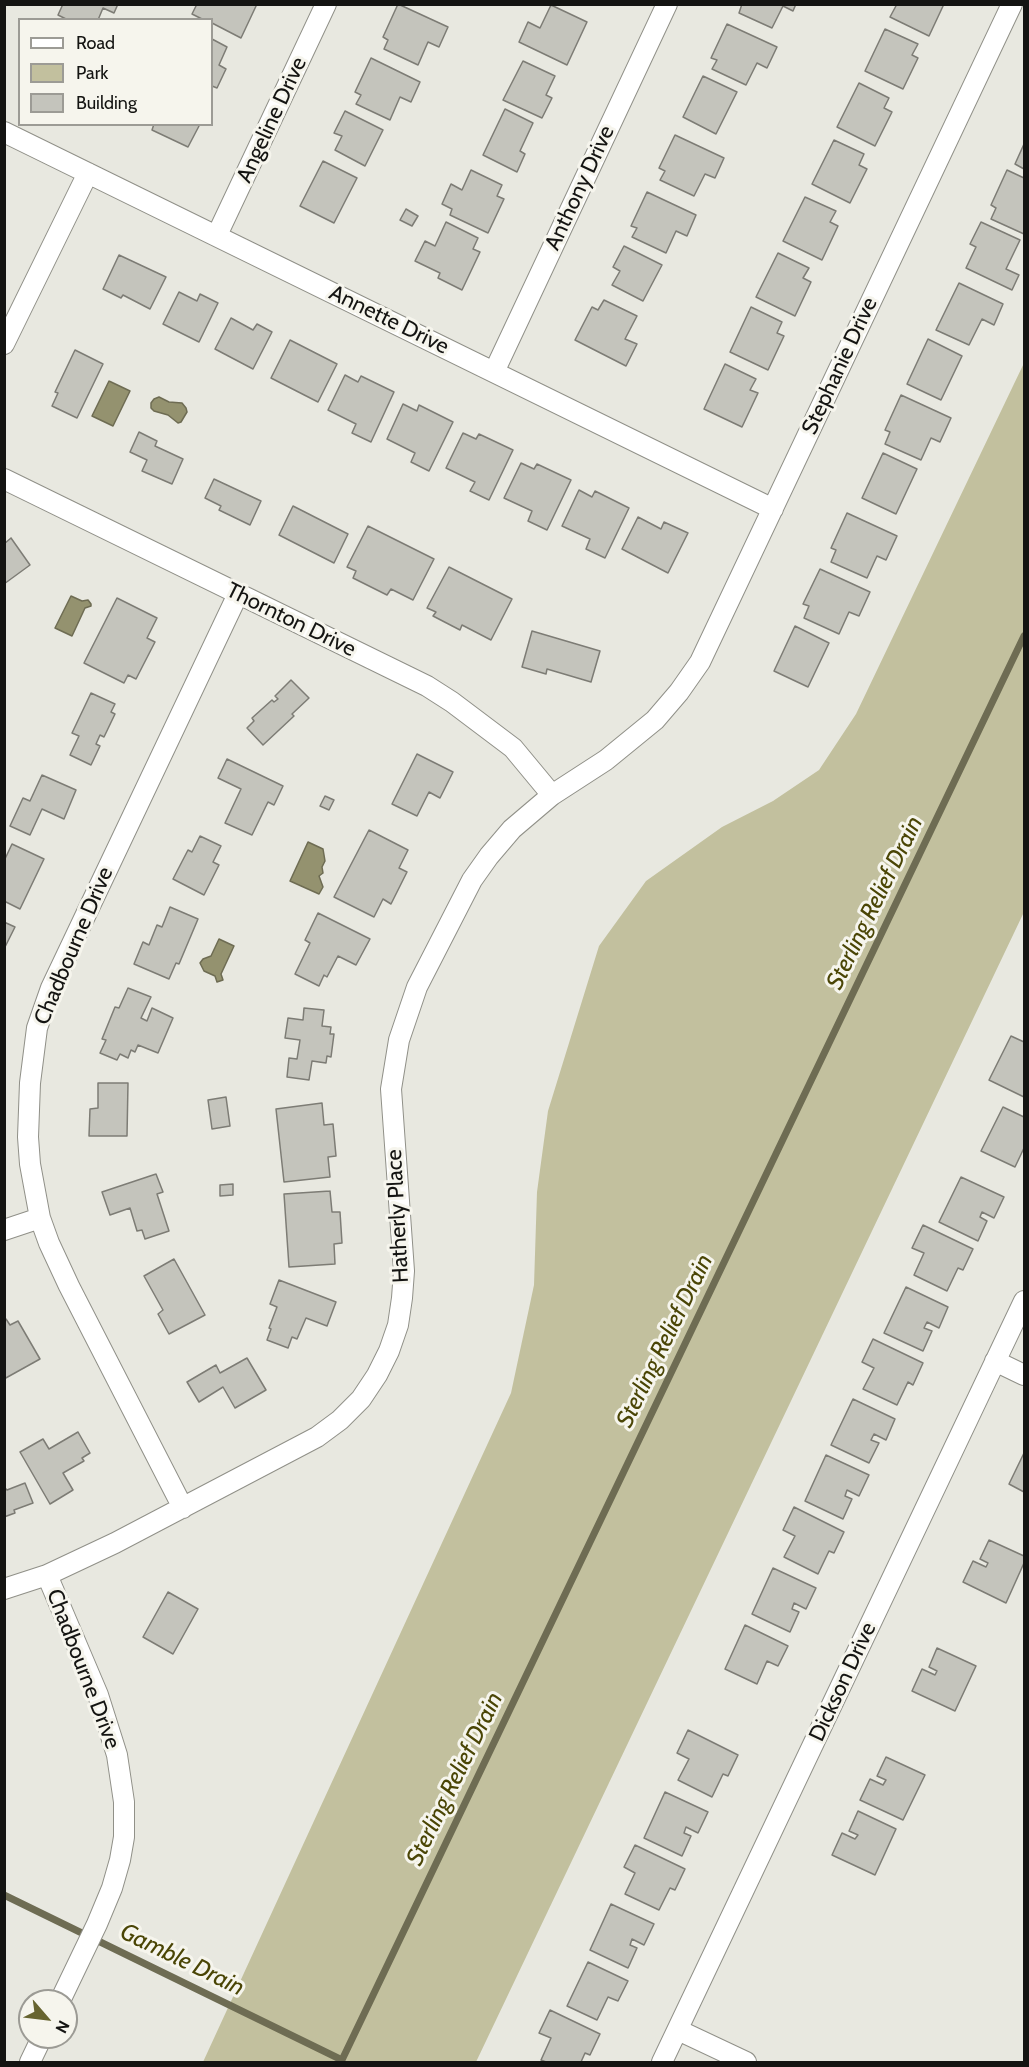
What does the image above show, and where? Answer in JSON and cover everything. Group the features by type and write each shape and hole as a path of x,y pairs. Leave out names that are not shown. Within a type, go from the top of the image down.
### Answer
{"street":[{"name":"Angeline Drive","path":"217,235 326,4"},
{"name":"Anthony Drive","path":"494,372 667,4"},
{"name":"Stephanie Drive","path":"655,720 700,662 1012,4"},
{"name":"Annette Drive","path":"4,132 773,509"},
{"path":"4,344 88,172"},
{"name":"Thornton Drive","path":"4,479 427,686 513,748 552,795"},
{"name":"Chadbourne Drive","path":"183,1508 69,1286 40,1218 30,1164 28,1137 30,1083 37,1028 67,952 238,594"},
{"name":"Hatherly Place","path":"4,1589 47,1575 183,1508 317,1437 340,1420 361,1399 389,1352 398,1325 402,1298 404,1271 391,1089 399,1040 417,987 472,880 512,830 552,795 606,760 655,720"},
{"path":"4,1230 40,1218"},
{"name":"Dickson Drive","path":"662,2062 1024,1301"},
{"path":"994,1361 1024,1376"},
{"name":"Chadbourne Drive","path":"47,1575 98,1695 117,1755 124,1802 124,1837 112,1888 66,1989"},
{"path":"678,2030 746,2062"}],"green space":[{"name":"Sterling Relief Drain","path":"1024,363 1024,912 476,2062 203,2062 511,1393 534,1285 537,1192 548,1111 599,946 646,881 722,827 773,801 819,770 856,714"}],"shaded area":[{"path":"109,381 130,391 113,426 92,416"},
{"path":"159,397 169,402 182,403 187,412 181,422 178,423 168,415 151,408 151,403"},
{"path":"71,596 82,601 88,600 91,604 85,608 72,636 55,628"},
{"path":"308,842 323,849 325,861 322,867 323,873 319,876 323,887 319,894 290,881"},
{"path":"219,939 234,946 221,974 223,980 217,982 215,976 204,971 200,963 211,956"}],"building":[{"path":"63,4 118,4 114,13 103,8 99,18 64,18 58,15"},
{"path":"197,4 257,4 241,38 213,24 213,18 200,18 192,14"},
{"path":"398,4 448,27 439,47 428,42 418,65 384,49 388,40 383,37"},
{"path":"742,4 796,4 793,11 783,6 772,28 739,13"},
{"path":"897,4 944,4 929,36 890,17"},
{"path":"551,5 587,22 567,65 519,42 528,22 540,28"},
{"path":"727,24 777,47 767,68 757,63 746,85 712,69 717,60 711,58"},
{"path":"885,29 918,44 912,55 918,58 903,89 865,71"},
{"path":"213,40 227,47 219,65 226,69 217,88 213,86"},
{"path":"371,58 420,82 411,102 400,97 390,120 356,104 361,95 355,92"},
{"path":"523,61 555,76 546,95 552,98 542,118 503,100"},
{"path":"703,76 737,92 716,134 683,117"},
{"path":"859,83 889,98 884,108 892,112 875,146 837,127"},
{"path":"505,109 533,123 520,151 525,154 517,172 483,155"},
{"path":"345,111 383,130 365,166 335,150 342,136 334,133"},
{"path":"153,126 199,126 188,147 152,130"},
{"path":"675,135 724,158 715,178 705,174 694,196 660,180 665,171 659,168"},
{"path":"834,140 864,154 859,165 867,169 850,203 812,184"},
{"path":"1024,144 1024,169 1015,164"},
{"path":"323,161 357,178 334,223 300,206"},
{"path":"471,170 502,185 497,196 504,199 488,233 450,215 452,209 442,204 451,184 462,190"},
{"path":"1007,170 1024,178 1024,234 991,219 996,208 991,205"},
{"path":"647,192 696,215 687,236 676,231 666,253 632,237 637,228 631,226"},
{"path":"805,197 836,211 830,222 838,226 822,260 783,241"},
{"path":"406,209 418,216 412,226 400,220"},
{"path":"446,222 478,238 473,249 480,252 462,290 438,278 440,273 415,261 425,241 435,246"},
{"path":"981,222 1020,240 1006,269 1019,275 1012,290 966,268 976,247 970,244"},
{"path":"624,246 662,265 643,301 612,285 620,271 613,267"},
{"path":"778,253 809,268 803,278 811,282 795,316 756,297"},
{"path":"119,255 166,277 150,309 123,295 121,298 103,289"},
{"path":"959,283 1003,304 994,325 982,319 969,345 936,330"},
{"path":"179,292 197,301 200,294 218,303 199,342 163,324"},
{"path":"604,300 637,316 625,339 637,344 626,366 575,340 592,307 598,310"},
{"path":"751,307 782,322 777,333 784,336 768,370 730,352"},
{"path":"231,318 253,330 257,324 272,332 253,369 215,349"},
{"path":"928,339 962,356 941,400 907,384"},
{"path":"290,340 337,364 318,402 271,378"},
{"path":"75,350 103,364 77,418 52,406 58,393 55,392"},
{"path":"725,364 756,379 750,390 758,393 742,427 704,409"},
{"path":"345,375 358,382 361,376 394,392 371,442 352,433 356,424 328,410"},
{"path":"901,395 951,418 940,442 931,438 921,460 885,444 890,432 885,430"},
{"path":"403,404 417,411 419,405 453,422 429,471 411,462 415,453 387,439"},
{"path":"139,432 157,441 155,446 183,459 172,484 142,471 147,460 130,452"},
{"path":"463,433 476,439 479,434 513,450 489,500 470,491 475,482 446,468"},
{"path":"883,453 917,469 896,514 862,498"},
{"path":"521,463 534,469 537,464 571,480 547,530 528,521 532,511 504,498"},
{"path":"214,479 261,501 250,525 219,510 221,506 205,498"},
{"path":"579,490 592,497 595,491 629,508 605,558 586,549 590,539 562,526"},
{"path":"293,506 348,534 334,563 279,535"},
{"path":"847,513 897,536 886,560 877,556 867,578 831,562 836,550 831,548"},
{"path":"638,517 661,529 664,522 688,533 668,573 622,549"},
{"path":"368,526 434,559 413,600 391,589 387,595 353,578 356,571 347,567"},
{"path":"11,538 30,565 4,584 4,544"},
{"path":"449,567 512,599 491,640 462,625 460,630 433,616 436,612 427,608"},
{"path":"820,569 870,592 859,616 849,612 839,634 804,618 809,606 803,604"},
{"path":"117,598 157,618 147,638 155,642 136,679 128,675 124,683 84,663"},
{"path":"795,626 829,643 808,687 774,671"},
{"path":"532,631 600,651 591,682 547,669 546,674 522,667"},
{"path":"291,680 309,698 292,714 294,716 263,745 247,728 254,721 252,718 272,700 274,702 278,699 275,696"},
{"path":"91,693 115,704 111,712 115,714 104,737 100,735 96,744 100,746 91,765 70,755 79,736 72,733"},
{"path":"417,754 453,772 440,798 429,792 417,816 392,804"},
{"path":"227,759 283,786 274,805 268,802 252,835 225,823 241,789 218,778"},
{"path":"42,775 76,790 64,819 42,809 30,835 10,826 23,798 30,801"},
{"path":"325,796 334,800 329,810 320,806"},
{"path":"369,830 408,850 399,868 407,872 391,904 383,899 374,917 334,897"},
{"path":"200,836 221,846 213,862 219,865 204,895 173,879 188,850 192,852"},
{"path":"12,844 44,859 20,909 4,901 4,861"},
{"path":"170,907 198,919 179,964 176,963 169,979 134,964 143,942 149,945 157,925 162,927"},
{"path":"318,913 370,939 356,965 338,956 327,977 324,975 319,986 295,974 310,943 305,940"},
{"path":"4,922 15,927 4,949"},
{"path":"128,988 151,997 141,1018 147,1021 152,1008 173,1018 158,1053 138,1045 135,1052 131,1050 128,1058 120,1054 117,1060 100,1053 106,1040 102,1039 115,1007 119,1008"},
{"path":"304,1008 324,1010 322,1026 331,1027 330,1034 334,1034 331,1057 327,1056 326,1063 312,1061 309,1080 287,1077 289,1058 297,1059 300,1040 285,1038 288,1018 303,1020"},
{"path":"1011,1036 1024,1042 1024,1097 989,1080"},
{"path":"98,1083 128,1083 127,1136 89,1136 90,1109 98,1108"},
{"path":"226,1097 230,1126 212,1129 208,1100"},
{"path":"322,1103 324,1125 333,1124 336,1156 328,1157 330,1177 284,1182 276,1109"},
{"path":"1003,1107 1024,1117 1024,1148 1015,1167 981,1151"},
{"path":"156,1174 163,1192 157,1194 169,1231 145,1239 142,1230 137,1231 130,1208 110,1215 102,1192"},
{"path":"961,1177 1004,1197 994,1218 982,1212 980,1217 987,1221 978,1241 939,1222"},
{"path":"233,1184 233,1195 220,1196 220,1185"},
{"path":"330,1191 332,1212 340,1212 342,1243 334,1244 335,1264 289,1267 284,1194"},
{"path":"923,1225 973,1249 963,1270 958,1268 947,1291 914,1275 924,1253 912,1248"},
{"path":"174,1259 205,1315 169,1334 158,1314 163,1310 144,1276"},
{"path":"279,1280 336,1302 327,1326 306,1318 297,1339 292,1337 288,1348 267,1340 277,1307 270,1304"},
{"path":"906,1287 948,1307 939,1328 927,1322 924,1328 932,1331 923,1351 884,1333"},
{"path":"6,1319 10,1325 18,1321 40,1359 4,1379 4,1320"},
{"path":"873,1339 923,1363 913,1385 908,1382 897,1405 863,1389 874,1368 862,1362"},
{"path":"247,1358 266,1390 235,1408 223,1387 199,1402 187,1382 216,1365 220,1373"},
{"path":"853,1399 895,1419 886,1440 874,1434 871,1440 879,1443 869,1463 831,1445"},
{"path":"78,1432 90,1453 82,1458 84,1461 63,1473 73,1490 50,1504 20,1452 43,1439 49,1449"},
{"path":"1024,1453 1024,1492 1009,1484"},
{"path":"826,1455 869,1475 859,1496 847,1490 845,1496 852,1499 843,1519 805,1501"},
{"path":"25,1483 33,1503 14,1510 15,1513 4,1517 4,1487 7,1490"},
{"path":"794,1507 844,1532 834,1553 829,1551 818,1574 784,1557 795,1536 783,1530"},
{"path":"989,1540 1024,1556 1024,1563 1006,1603 963,1582 973,1561 986,1567 988,1563 980,1559"},
{"path":"773,1568 816,1588 806,1609 794,1603 792,1609 799,1612 790,1632 752,1614"},
{"path":"168,1592 198,1609 173,1654 143,1637"},
{"path":"745,1625 788,1646 778,1666 767,1661 757,1684 725,1669"},
{"path":"937,1648 976,1666 955,1711 912,1691 922,1669 935,1675 937,1671 929,1667"},
{"path":"688,1730 738,1755 728,1776 723,1774 712,1797 678,1780 689,1759 677,1753"},
{"path":"886,1757 925,1775 903,1820 860,1800 870,1779 883,1785 886,1780 877,1776"},
{"path":"665,1792 708,1812 698,1833 686,1827 684,1833 691,1836 682,1856 644,1838"},
{"path":"858,1811 896,1829 875,1875 832,1855 842,1833 855,1839 858,1835 849,1831"},
{"path":"635,1845 685,1869 675,1890 670,1888 659,1910 625,1894 635,1873 624,1867"},
{"path":"611,1904 654,1924 644,1945 632,1939 630,1945 637,1948 628,1968 590,1950"},
{"path":"588,1962 628,1981 618,2001 608,1997 597,2020 567,2006"},
{"path":"550,2010 600,2034 590,2055 585,2053 581,2062 541,2060 551,2038 539,2033"}],"waterway":[{"name":"Sterling Relief Drain","path":"341,2062 1024,636"},
{"name":"Gamble Drain","path":"4,1895 342,2060"}]}
